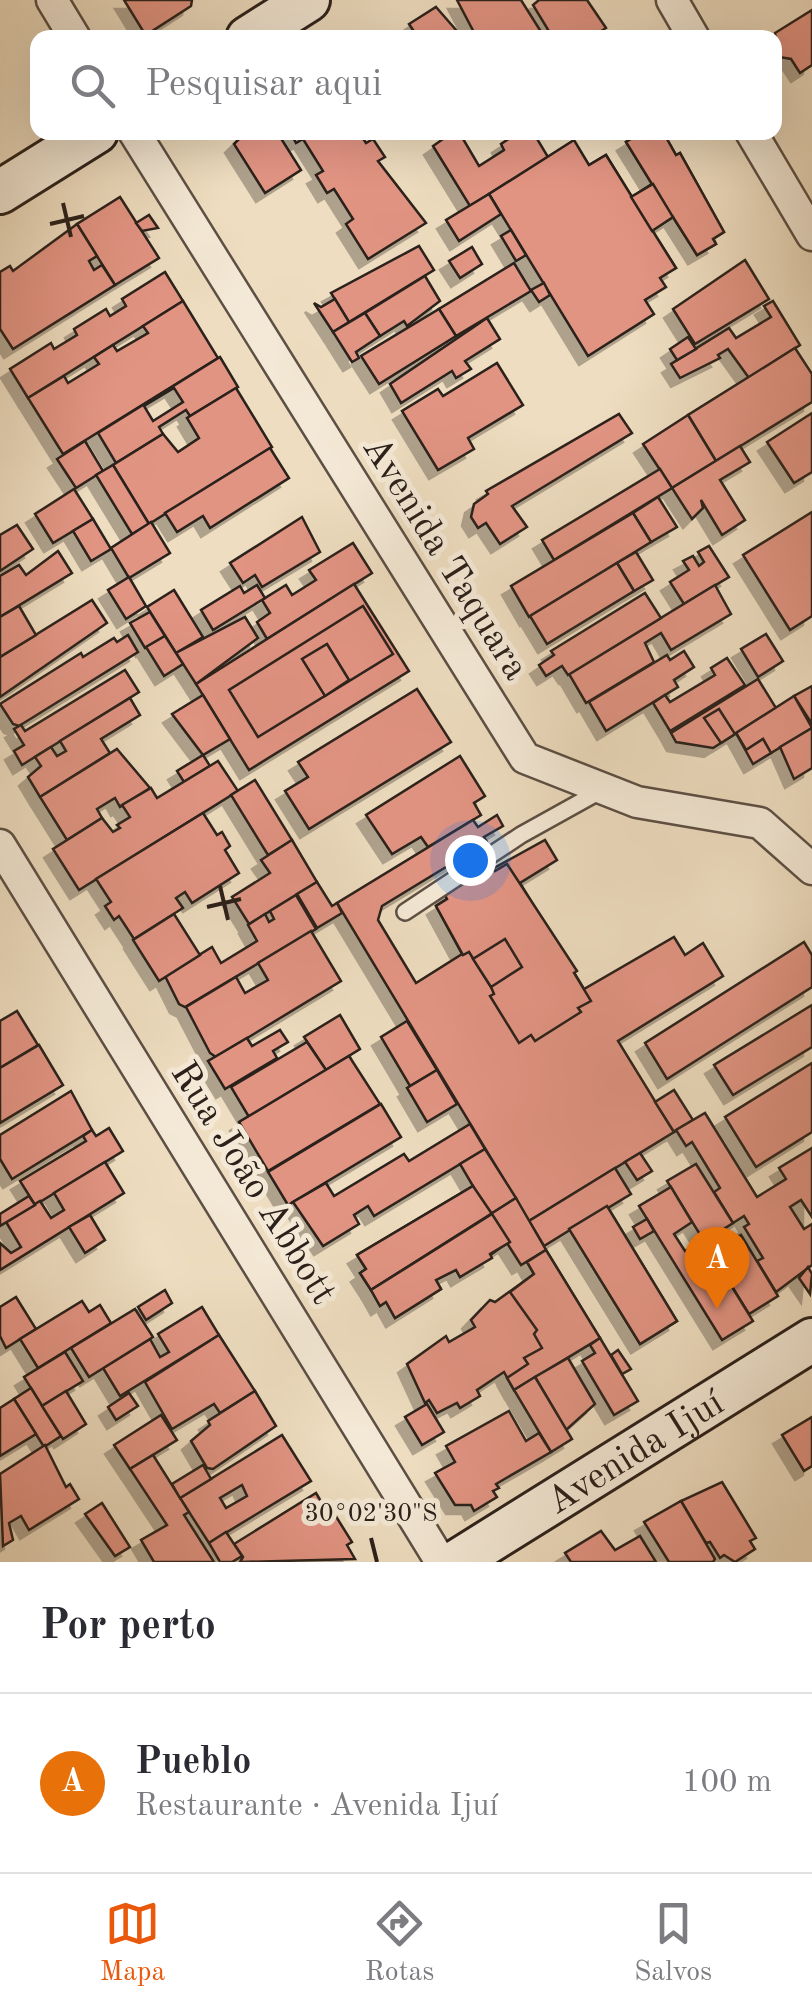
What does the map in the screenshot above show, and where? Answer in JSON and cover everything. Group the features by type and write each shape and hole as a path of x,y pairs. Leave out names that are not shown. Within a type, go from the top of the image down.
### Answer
{"street":[{"path":"52,0 70,30"},
{"path":"261,30 308,0"},
{"path":"672,0 689,30"},
{"path":"0,192 83,140"},
{"name":"Avenida Taquara","path":"139,140 525,758 636,802 760,823 812,870"},
{"path":"756,140 812,235"},
{"name":"Rua João Abbott","path":"0,845 441,1562"},
{"name":"Avenida Ijuí","path":"456,1562 812,1340"}],"lane":[{"path":"405,912 522,834 602,790"}],"building":[{"path":"124,0 192,0 191,6 154,30 142,30"},
{"path":"457,0 521,0 540,30 473,30"},
{"path":"539,0 587,0 606,28 548,30 533,5"},
{"path":"436,7 456,30 413,30 409,24"},
{"path":"812,10 812,65 800,73 791,59 782,58 780,30"},
{"path":"238,140 282,140 301,170 265,193 234,144"},
{"path":"304,140 374,140 385,157 378,161 426,223 368,259 346,224 353,219 334,189 327,193 316,175 323,171"},
{"path":"442,140 464,140 479,166 504,150 501,144 507,140 538,140 548,157 470,206 433,146"},
{"path":"574,140 589,165 606,155 632,197 652,184 626,142 668,140 676,155 680,153 724,232 713,239 716,244 697,255 673,217 652,230 676,268 660,278 666,287 645,300 654,314 588,356 489,194"},
{"path":"668,140 676,155 680,153 724,232 713,239 716,244 697,255 673,217 652,230 676,268 642,283 624,253 621,256 578,179 589,172 586,167 606,155 632,197 652,184 626,142"},
{"path":"653,184 673,217 652,231 631,197"},
{"path":"489,194 501,214 459,241 446,220"},
{"path":"120,197 159,258 115,285 77,224"},
{"path":"149,215 158,228 142,231 136,223"},
{"path":"77,224 97,256 89,261 94,270 102,265 115,285 13,349 0,329 0,272 10,266 13,271"},
{"path":"511,230 526,255 516,261 501,236"},
{"path":"419,246 434,270 349,322 331,293"},
{"path":"472,247 482,264 460,278 449,261"},
{"path":"745,260 769,299 695,344 673,309"},
{"path":"514,263 531,291 456,336 439,309"},
{"path":"165,272 183,301 28,398 10,369 51,343 54,349 77,335 74,329 106,309 110,316 126,306 122,299"},
{"path":"425,276 440,301 407,326 404,321 380,336 365,313"},
{"path":"544,283 550,295 539,302 531,290"},
{"path":"335,299 349,322 333,332 314,303 321,307"},
{"path":"183,301 218,358 63,454 28,398 64,376 68,383 99,364 94,357 113,345 117,351 148,333 143,326"},
{"path":"773,301 800,345 749,378 728,349 718,355 720,358 680,378 671,364 729,328 736,338 771,317 764,306"},
{"path":"439,309 456,336 379,384 361,356"},
{"path":"365,313 380,336 356,352 359,358 352,362 333,332"},
{"path":"487,318 500,339 465,361 471,369 456,378 452,371 401,403 390,384"},
{"path":"688,337 696,349 677,360 670,349"},
{"path":"795,348 812,374 812,402 716,461 688,415"},
{"path":"220,357 238,387 190,416 186,410 159,427 163,434 116,463 98,433","holes":["174,388 183,402 153,421 144,406"]},
{"path":"497,363 523,405 468,438 474,449 438,470 402,411 438,389 443,396"},
{"path":"236,388 272,447 149,524 113,465 163,434 178,452 199,438 187,418"},
{"path":"812,413 812,472 794,483 767,442"},
{"path":"619,414 632,433 512,506 527,527 500,544 486,523 478,528 471,517 474,504 488,494 486,491"},
{"path":"688,415 716,461 672,488 643,444"},
{"path":"85,441 103,471 76,488 57,459"},
{"path":"740,446 750,462 720,480 745,520 722,535 701,500 703,508 692,519 672,488"},
{"path":"270,448 289,478 210,528 203,516 177,532 165,513"},
{"path":"113,465 149,524 132,534 96,475"},
{"path":"660,469 672,488 554,560 542,540"},
{"path":"74,489 93,519 53,543 35,514"},
{"path":"658,497 677,527 651,542 633,513"},
{"path":"812,512 812,616 790,630 743,555"},
{"path":"633,513 651,542 529,617 511,586"},
{"path":"302,517 320,552 262,587 255,575 243,583 230,563"},
{"path":"93,519 111,549 91,561 73,531"},
{"path":"151,522 170,553 129,578 111,548"},
{"path":"17,525 33,549 0,571 0,535"},
{"path":"353,543 372,573 267,639 257,622 270,613 262,600 286,585 292,595 316,580 309,570"},
{"path":"709,546 729,577 684,604 670,582 689,570 683,561 693,556 699,566 704,562 698,552"},
{"path":"58,551 72,573 0,617 0,576 19,565 26,575"},
{"path":"636,552 653,580 634,591 617,563"},
{"path":"617,563 634,591 547,644 530,616"},
{"path":"129,577 146,606 126,619 108,590"},
{"path":"354,584 409,671 249,770 196,684"},
{"path":"257,585 265,598 213,630 201,610 240,586 244,593"},
{"path":"715,585 731,614 671,650 661,633 645,643 654,662 586,703 569,674"},
{"path":"174,590 203,637 176,653 147,607"},
{"path":"645,593 661,618 568,675 562,666 546,676 539,665 554,655 551,651"},
{"path":"92,600 107,623 0,697 0,657"},
{"path":"19,606 36,635 0,657 0,617"},
{"path":"363,606 393,654 258,737 229,690"},
{"path":"150,612 165,636 145,648 130,623"},
{"path":"245,617 258,638 196,684 176,653"},
{"path":"766,634 783,661 758,677 741,649"},
{"path":"128,635 138,652 19,726 13,724 0,704 81,653 83,657 114,638 117,642"},
{"path":"165,636 183,664 164,676 146,647"},
{"path":"327,644 349,680 325,696 302,659"},
{"path":"684,651 694,667 674,680 678,687 606,731 589,702 667,655 670,660"},
{"path":"727,658 745,685 670,731 653,703 665,695 670,702 715,675 711,668"},
{"path":"125,670 139,692 22,765 14,751 24,745 14,729 21,725 25,731"},
{"path":"758,679 776,708 713,748 676,742 671,733"},
{"path":"812,686 812,724 794,696"},
{"path":"417,689 451,742 309,829 285,791 308,777 298,762"},
{"path":"203,695 230,739 203,755 172,714"},
{"path":"794,696 812,728 771,753 763,739 746,750 736,733"},
{"path":"130,698 140,715 101,739 110,753 40,797 28,777 41,766 35,757 51,747 57,756 66,751 60,741"},
{"path":"719,709 735,734 721,743 704,718"},
{"path":"812,728 812,768 794,779 780,747"},
{"path":"736,733 746,750 763,739 771,753 753,764"},
{"path":"117,749 150,788 120,807 115,798 97,809 102,818 67,840 40,797"},
{"path":"203,755 210,766 184,782 177,771"},
{"path":"460,756 485,796 474,803 481,815 428,847 421,837 392,854 366,815"},
{"path":"218,761 238,791 79,890 53,849 102,818 113,832 130,817 122,805 151,788 157,798"},
{"path":"255,780 292,840 268,855 231,795"},
{"path":"203,813 217,835 222,832 230,846 225,850 239,873 192,903 185,892 176,898 183,908 134,939 119,916 114,920 105,906 111,902 96,879"},
{"path":"497,815 503,826 484,837 487,842 382,906 378,920 416,983 462,954 436,906 447,899 445,895 545,840 557,860 520,883 584,989 674,937 685,955 703,943 723,976 618,1041 674,1132 529,1221 337,903 473,820 478,827"},
{"path":"292,840 317,882 249,924 232,897 270,873 261,860"},
{"path":"507,864 577,971 574,973 591,1001 578,1008 581,1012 535,1041 531,1035 519,1043 490,996 494,994 491,987 469,952 463,955 436,906 447,899 445,895 492,866 495,871"},
{"path":"317,882 332,906 337,903 342,913 317,928 297,894"},
{"path":"296,895 316,929 185,1007 179,1004 165,976 212,947 221,963 257,941 248,925 265,914 269,922 274,919 270,911"},
{"path":"174,914 200,955 159,981 133,940"},
{"path":"311,931 341,981 216,1057 210,1053 186,1007 236,977 245,993 268,980 258,963"},
{"path":"505,939 522,967 491,987 473,959"},
{"path":"804,942 812,955 812,987 667,1079 645,1043"},
{"path":"812,1005 812,1047 733,1095 714,1065"},
{"path":"17,1011 38,1045 0,1068 0,1021"},
{"path":"340,1015 360,1049 326,1070 304,1037"},
{"path":"407,1021 437,1070 410,1086 381,1037"},
{"path":"280,1030 288,1042 273,1051 277,1058 225,1089 208,1061 247,1038 252,1046"},
{"path":"307,1042 326,1070 249,1117 231,1087"},
{"path":"39,1045 63,1085 0,1123 0,1068"},
{"path":"349,1056 380,1104 268,1171 239,1122"},
{"path":"812,1063 812,1132 756,1167 725,1117"},
{"path":"437,1070 457,1104 427,1122 407,1088"},
{"path":"674,1090 693,1120 674,1132 655,1102"},
{"path":"71,1091 92,1130 12,1179 0,1159 0,1135"},
{"path":"381,1104 401,1137 288,1205 268,1172"},
{"path":"705,1113 757,1197 786,1179 779,1168 812,1148 812,1217 801,1200 790,1207 804,1229 812,1224 812,1265 776,1292 757,1261 763,1258 744,1227 749,1224 744,1216 733,1223 714,1192 720,1188 692,1142 686,1146 676,1130"},
{"path":"470,1124 485,1149 374,1216 368,1206 354,1215 359,1224 323,1246 293,1202 326,1183 334,1196 404,1154 409,1161"},
{"path":"109,1128 123,1151 35,1205 20,1181 86,1141 83,1136 92,1130 96,1136"},
{"path":"485,1149 516,1198 371,1290 360,1273 366,1269 357,1255 473,1186 460,1164"},
{"path":"640,1153 652,1171 637,1180 625,1162"},
{"path":"105,1162 124,1193 0,1270 0,1243 11,1253 21,1247 6,1222 40,1201 51,1218 64,1210 54,1193"},
{"path":"696,1164 733,1223 716,1234 723,1246 741,1235 778,1296 749,1314 667,1181"},
{"path":"615,1168 631,1194 608,1208 677,1321 640,1344 570,1230 544,1246 529,1221"},
{"path":"473,1186 492,1214 371,1290 360,1273 366,1269 357,1255"},
{"path":"671,1187 692,1222 674,1234 685,1251 703,1240 753,1321 722,1340 639,1206"},
{"path":"29,1196 35,1205 0,1226 0,1214"},
{"path":"516,1198 546,1250 521,1265 507,1243 460,1277 456,1270 436,1280 441,1289 395,1318 386,1302 380,1306 371,1290"},
{"path":"607,1206 677,1321 640,1344 569,1229"},
{"path":"492,1214 510,1242 490,1254 492,1258 460,1277 456,1270 436,1280 441,1289 395,1318 386,1302 380,1306 371,1290"},
{"path":"90,1215 105,1240 85,1253 69,1227"},
{"path":"647,1219 654,1231 640,1239 633,1227"},
{"path":"546,1250 600,1338 514,1390 504,1372 477,1390 480,1396 460,1408 457,1403 437,1413 429,1400 425,1403 407,1364 446,1336 449,1342 475,1327 471,1320 490,1300 495,1302 534,1274 527,1262"},
{"path":"546,1250 600,1338 514,1390 507,1378 528,1364 524,1358 542,1348 534,1334 537,1330 510,1292 534,1274 527,1262"},
{"path":"808,1267 812,1274 810,1294 799,1278"},
{"path":"165,1290 172,1303 146,1320 138,1307"},
{"path":"16,1297 36,1329 6,1348 0,1336 0,1307"},
{"path":"82,1301 89,1312 100,1305 111,1323 38,1368 20,1339"},
{"path":"202,1307 219,1335 120,1396 103,1368 150,1339 160,1357 169,1352 158,1334"},
{"path":"135,1309 153,1337 89,1377 71,1348"},
{"path":"219,1335 255,1391 220,1413 214,1404 172,1429 145,1382"},
{"path":"600,1338 638,1401 614,1415 582,1361 595,1353 590,1345"},
{"path":"618,1350 631,1369 622,1374 611,1355"},
{"path":"65,1352 83,1381 42,1406 24,1377"},
{"path":"568,1358 595,1404 566,1430 535,1377"},
{"path":"535,1377 572,1439 551,1452 514,1390"},
{"path":"31,1388 61,1436 44,1447 14,1399"},
{"path":"66,1391 86,1424 63,1439 42,1406"},
{"path":"255,1391 276,1426 213,1469 207,1468 191,1441 210,1425 208,1421"},
{"path":"129,1393 138,1406 116,1420 108,1407"},
{"path":"14,1399 36,1434 0,1456 0,1408"},
{"path":"427,1404 444,1432 422,1445 405,1417"},
{"path":"509,1411 526,1441 539,1433 551,1452 496,1484 499,1488 493,1491 497,1497 474,1511 471,1505 455,1505 435,1473 455,1462 446,1446"},
{"path":"161,1415 177,1440 130,1469 114,1445"},
{"path":"812,1417 812,1466 804,1471 782,1435"},
{"path":"282,1435 311,1481 209,1543 180,1498","holes":["242,1485 247,1496 226,1508 220,1498"]},
{"path":"45,1445 66,1487 70,1484 79,1499 29,1530 21,1516 9,1523 13,1540 3,1546 0,1474"},
{"path":"153,1455 189,1512 184,1515 214,1562 154,1562 141,1540 167,1525 130,1469"},
{"path":"203,1465 211,1479 180,1498 172,1484"},
{"path":"722,1482 756,1538 750,1541 755,1549 735,1562 724,1555 720,1558 710,1542 706,1543 681,1501"},
{"path":"316,1493 323,1505 327,1502 352,1542 347,1545 355,1559 240,1562 243,1557 234,1544"},
{"path":"681,1501 715,1559 713,1562 669,1562 644,1522"},
{"path":"102,1503 130,1547 115,1556 85,1514"},
{"path":"601,1531 615,1550 640,1536 656,1562 571,1562 565,1553"},
{"path":"226,1532 242,1556 232,1562 220,1562 209,1543"}],"place":[{"name":"Pueblo","path":"717,1309"}]}
